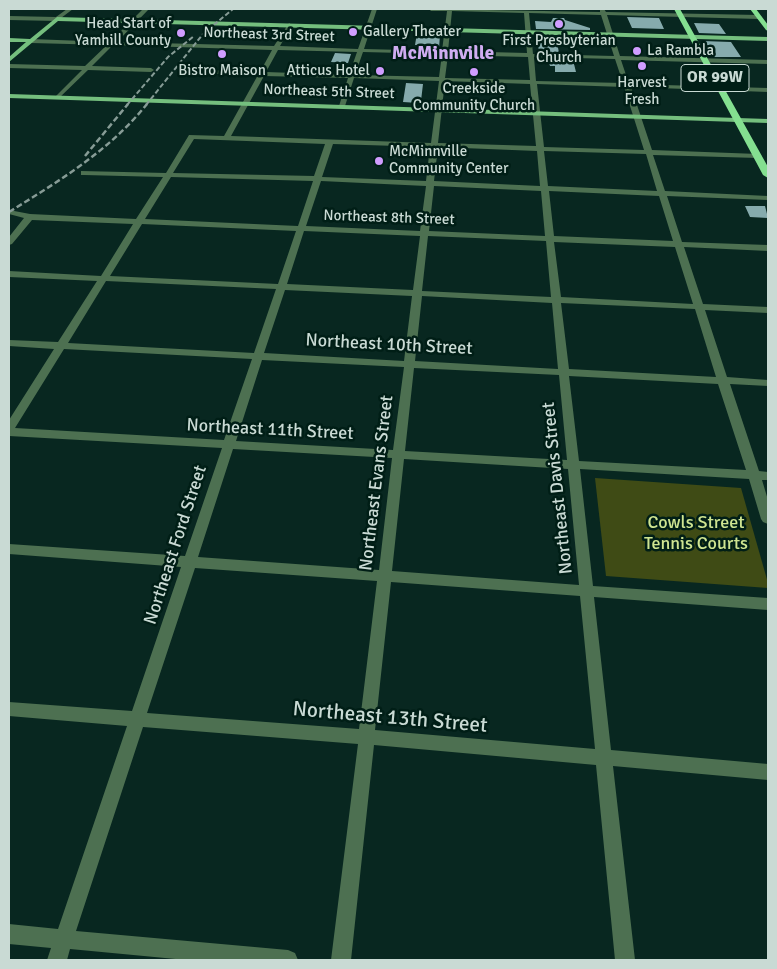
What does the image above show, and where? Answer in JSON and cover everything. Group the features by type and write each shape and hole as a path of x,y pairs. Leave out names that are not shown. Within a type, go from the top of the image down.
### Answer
{"highway":[{"path":"753,9 768,29"},
{"name":"OR 99W","path":"679,12 768,175"}],"main road":[{"path":"9,60 57,19 768,39"},
{"path":"10,40 21,50"},
{"name":"Northeast 3rd Street","path":"10,40 31,41"},
{"name":"Northeast 5th Street","path":"9,96 768,120"}],"street":[{"path":"9,18 57,19 70,9"},
{"path":"58,97 146,9"},
{"path":"342,106 374,9"},
{"path":"431,9 679,12 759,17"},
{"name":"Northeast Evans Street","path":"342,960 450,9"},
{"name":"Northeast Davis Street","path":"526,11 626,960"},
{"path":"602,11 768,519"},
{"path":"227,137 289,26"},
{"name":"Northeast 3rd Street","path":"31,41 768,62"},
{"path":"9,66 151,70"},
{"path":"181,71 768,90"},
{"path":"9,431 192,137 758,156"},
{"name":"Northeast Ford Street","path":"56,960 330,141"},
{"path":"84,172 768,198"},
{"name":"Northeast 8th Street","path":"9,212 30,217 768,248"},
{"path":"9,242 30,217"},
{"path":"9,274 768,310"},
{"name":"Northeast 10th Street","path":"9,343 768,382"},
{"name":"Northeast 11th Street","path":"9,431 768,476"},
{"path":"9,549 768,604"},
{"name":"Northeast 13th Street","path":"9,709 367,737 768,772"},
{"path":"9,934 288,960"}],"green space":[{"name":"Cowls Street Tennis Courts","path":"595,478 741,488 768,588 606,576"}],"building":[{"path":"627,17 659,18 664,29 632,28"},
{"name":"First Presbyterian Church","path":"553,18 564,18 565,20 590,28 590,30 536,29 535,21 551,22"},
{"path":"694,23 719,24 726,34 699,33"},
{"path":"417,33 440,34 439,49 423,49 423,45 415,45"},
{"path":"537,36 556,37 559,53 539,52"},
{"path":"703,41 731,42 741,57 712,57"},
{"path":"335,53 351,54 348,63 331,62"},
{"path":"548,59 573,60 576,72 555,72 555,66 550,66"},
{"path":"406,83 423,84 421,101 418,103 403,102"},
{"path":"745,206 765,206 768,218 750,217"}],"railway":[{"path":"146,105 203,34 233,9"},
{"path":"127,105 168,57 194,36"},
{"path":"85,156 128,104"},
{"path":"9,212 65,177 100,151 147,104"}],"place":[{"name":"First Presbyterian Church","path":"559,24"},
{"name":"Gallery Theater","path":"353,32"},
{"name":"Head Start of Yamhill County","path":"181,33"},
{"name":"La Rambla","path":"637,51"},
{"name":"Bistro Maison","path":"222,54"},
{"name":"Harvest Fresh","path":"642,66"},
{"name":"Atticus Hotel","path":"380,71"},
{"name":"Creekside Community Church","path":"474,72"},
{"name":"McMinnville Community Center","path":"379,161"}],"district":[{"name":"McMinnville","path":"443,54"}]}
